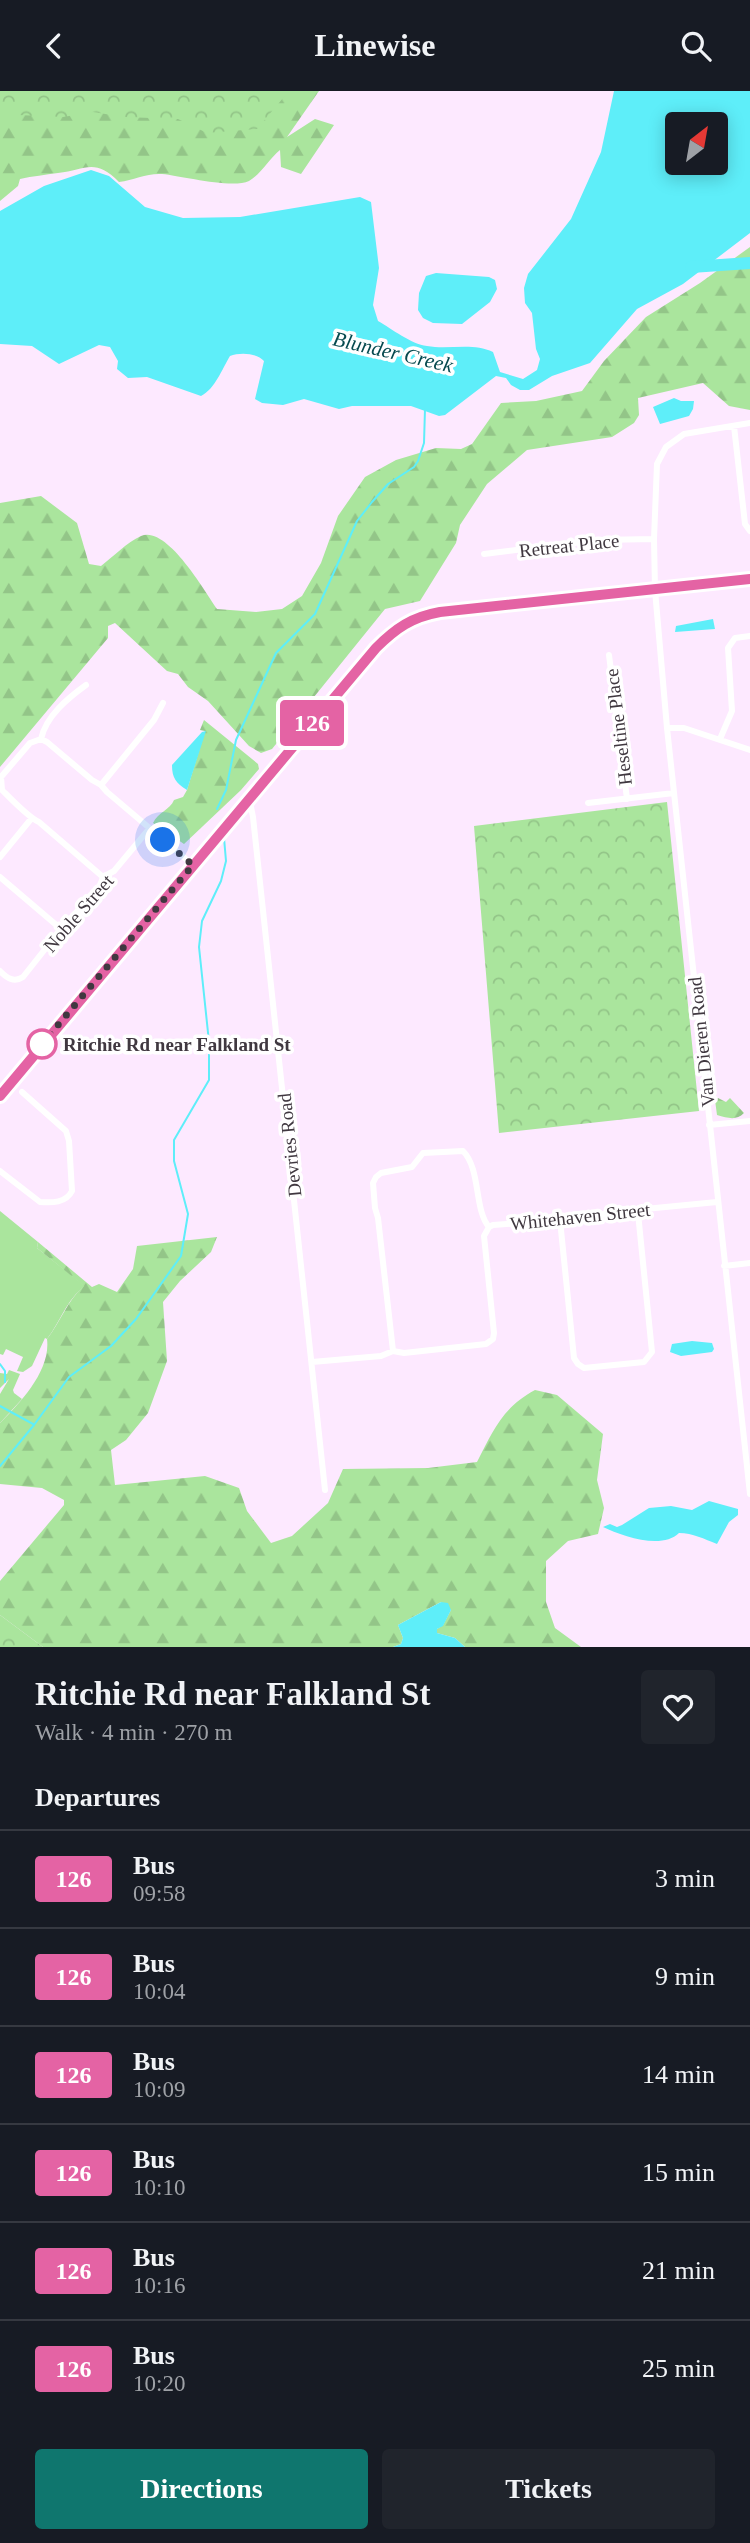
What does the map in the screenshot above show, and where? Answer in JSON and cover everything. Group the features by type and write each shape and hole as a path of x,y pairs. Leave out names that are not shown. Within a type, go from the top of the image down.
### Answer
{"street":[{"name":"Van Dieren Road","path":"750,422 684,435 666,447 657,464 654,539 654,590 667,728 750,1494"},
{"path":"734,425 744,524 750,531"},
{"name":"Retreat Place","path":"484,554 598,540 654,539"},
{"path":"2,1089 376,648 404,623 422,615 440,612 750,579"},
{"path":"720,739 732,711 728,649 735,638 750,636"},
{"name":"Heseltine Place","path":"609,655 627,799"},
{"path":"41,739 44,727 52,716 71,695 86,685"},
{"path":"101,785 154,720 163,702"},
{"path":"667,728 684,728 750,750"},
{"path":"41,739 101,785 193,865"},
{"path":"41,739 30,743 1,777 2,790 31,819 103,877"},
{"path":"588,803 674,793"},
{"name":"Devries Road","path":"246,802 251,807 253,817 325,1490"},
{"path":"0,857 31,819"},
{"name":"Noble Street","path":"0,971 10,979 18,980 23,977 100,886 103,877 114,871 149,829"},
{"path":"0,877 61,929"},
{"path":"0,1171 40,1202 61,1201 72,1191 66,1131 22,1092"},
{"path":"709,1125 750,1121"},
{"path":"393,1351 379,1218 375,1208 373,1183 376,1177 381,1173 412,1167 423,1153 463,1151 480,1197 482,1214 489,1227"},
{"name":"Whitehaven Street","path":"312,1362 381,1356 393,1351 404,1353 486,1343 493,1339 484,1236 489,1227 572,1217 638,1213 645,1209 717,1202"},
{"path":"560,1220 575,1358 584,1368 644,1362 652,1352 638,1213"},
{"path":"724,1266 750,1263"}],"green space":[{"path":"0,91 319,91 287,137 315,119 334,125 301,174 281,167 280,150 249,181 231,184 162,174 119,182 111,174 90,167 20,179 18,186 0,201"},
{"path":"0,91 289,91 257,129 207,133 178,119 124,117 93,112 63,117 18,115 4,119 0,129"},
{"path":"750,247 750,410 729,406 703,383 638,398 639,415 634,423 612,437 527,450 487,484 460,525 456,543 420,601 385,609 272,749 261,753 249,746 208,701 188,687 178,674 167,671 115,623 108,626 108,638 0,767 0,503 41,496 77,523 89,564 101,566 136,539 151,535 162,540 184,562 217,609 256,612 282,609 302,596 321,563 338,516 365,477 396,460 436,448 461,449 472,444 501,403 536,401 582,391 604,361 646,317"},
{"path":"204,720 258,764 259,769 241,790 184,844 153,823 174,800 183,797 187,790 205,731 200,730"},
{"path":"667,802 699,1111 499,1133 474,826"},
{"path":"718,1098 726,1102 730,1098 744,1113 735,1118 717,1115 715,1100"},
{"path":"0,1211 38,1242 37,1248 85,1286 73,1298 47,1339 45,1338 32,1366 23,1372 17,1371 23,1357 6,1349 3,1355 0,1354"},
{"path":"217,1237 211,1252 180,1281 163,1302 167,1361 148,1413 126,1440 111,1450 115,1485 205,1476 239,1488 247,1511 271,1543 292,1536 328,1503 343,1469 428,1468 477,1462 500,1421 515,1404 535,1390 557,1395 603,1434 597,1480 604,1508 598,1534 568,1541 546,1561 546,1602 555,1628 581,1647 465,1647 455,1638 437,1633 451,1610 441,1602 398,1625 403,1638 401,1644 393,1647 43,1647 0,1615 0,1581 64,1505 64,1500 42,1488 0,1484 0,1423 33,1385 44,1362 47,1339 73,1298 84,1286 37,1248 38,1242 92,1287 99,1284 117,1292 133,1269 137,1246"},
{"path":"9,1370 20,1374 13,1390 22,1399 0,1423 0,1394 9,1379 0,1388 0,1373 7,1374"},
{"path":"0,1615 43,1647 0,1647"}],"water":[{"path":"614,91 750,91 750,233 683,284 637,309 590,363 552,376 529,390 520,390 506,378 496,376 445,415 439,416 411,406 352,406 339,409 304,399 283,405 262,403 255,399 264,361 253,355 230,356 214,384 201,396 147,377 128,378 117,369 118,361 110,347 99,345 59,364 32,346 0,344 0,211 44,186 91,170 109,176 145,207 183,218 240,217 360,197 371,202 379,268 373,305 378,321 421,345 477,347 493,352 500,372 523,379 537,370 540,359 536,349 532,313 525,303 524,288 528,274 571,219 601,152"},
{"path":"436,273 489,277 495,280 497,289 490,302 462,324 433,323 423,318 418,310 419,293 426,276"},
{"path":"674,398 694,401 693,409 689,416 660,424 653,407"},
{"path":"713,619 715,629 675,632 676,626"},
{"path":"206,731 187,790 175,780 172,765 202,732"},
{"path":"692,1341 712,1343 714,1349 712,1352 681,1356 670,1352 672,1344"},
{"path":"709,1501 738,1509 738,1515 729,1522 717,1544 684,1533 663,1541 642,1540 603,1527 610,1524 617,1527 622,1525 649,1508 671,1506 692,1510"},
{"path":"441,1602 448,1603 451,1610 437,1633 455,1638 465,1647 393,1647 401,1644 403,1638 398,1625"}],"waterway":[{"name":"Blunder Creek","path":"691,267 750,263"},
{"path":"217,809 226,790 236,740 276,653 315,614 357,521 388,484 414,467 418,461 424,443 425,409"},
{"path":"0,1466 69,1377 111,1346 136,1319 181,1256 188,1214 174,1161 174,1140 209,1080 209,1042 199,947 202,921 221,881 226,861 224,838"},
{"path":"0,1364 5,1371 5,1382"},
{"path":"0,1406 33,1424"}],"bus line":[{"name":"126","path":"0,1096 376,648 404,623 422,615 440,612 750,579"}],"place":[{"name":"Ritchie Rd near Falkland St","path":"42,1044"}],"route":[{"path":"42,1044 193,865 163,840"}]}
